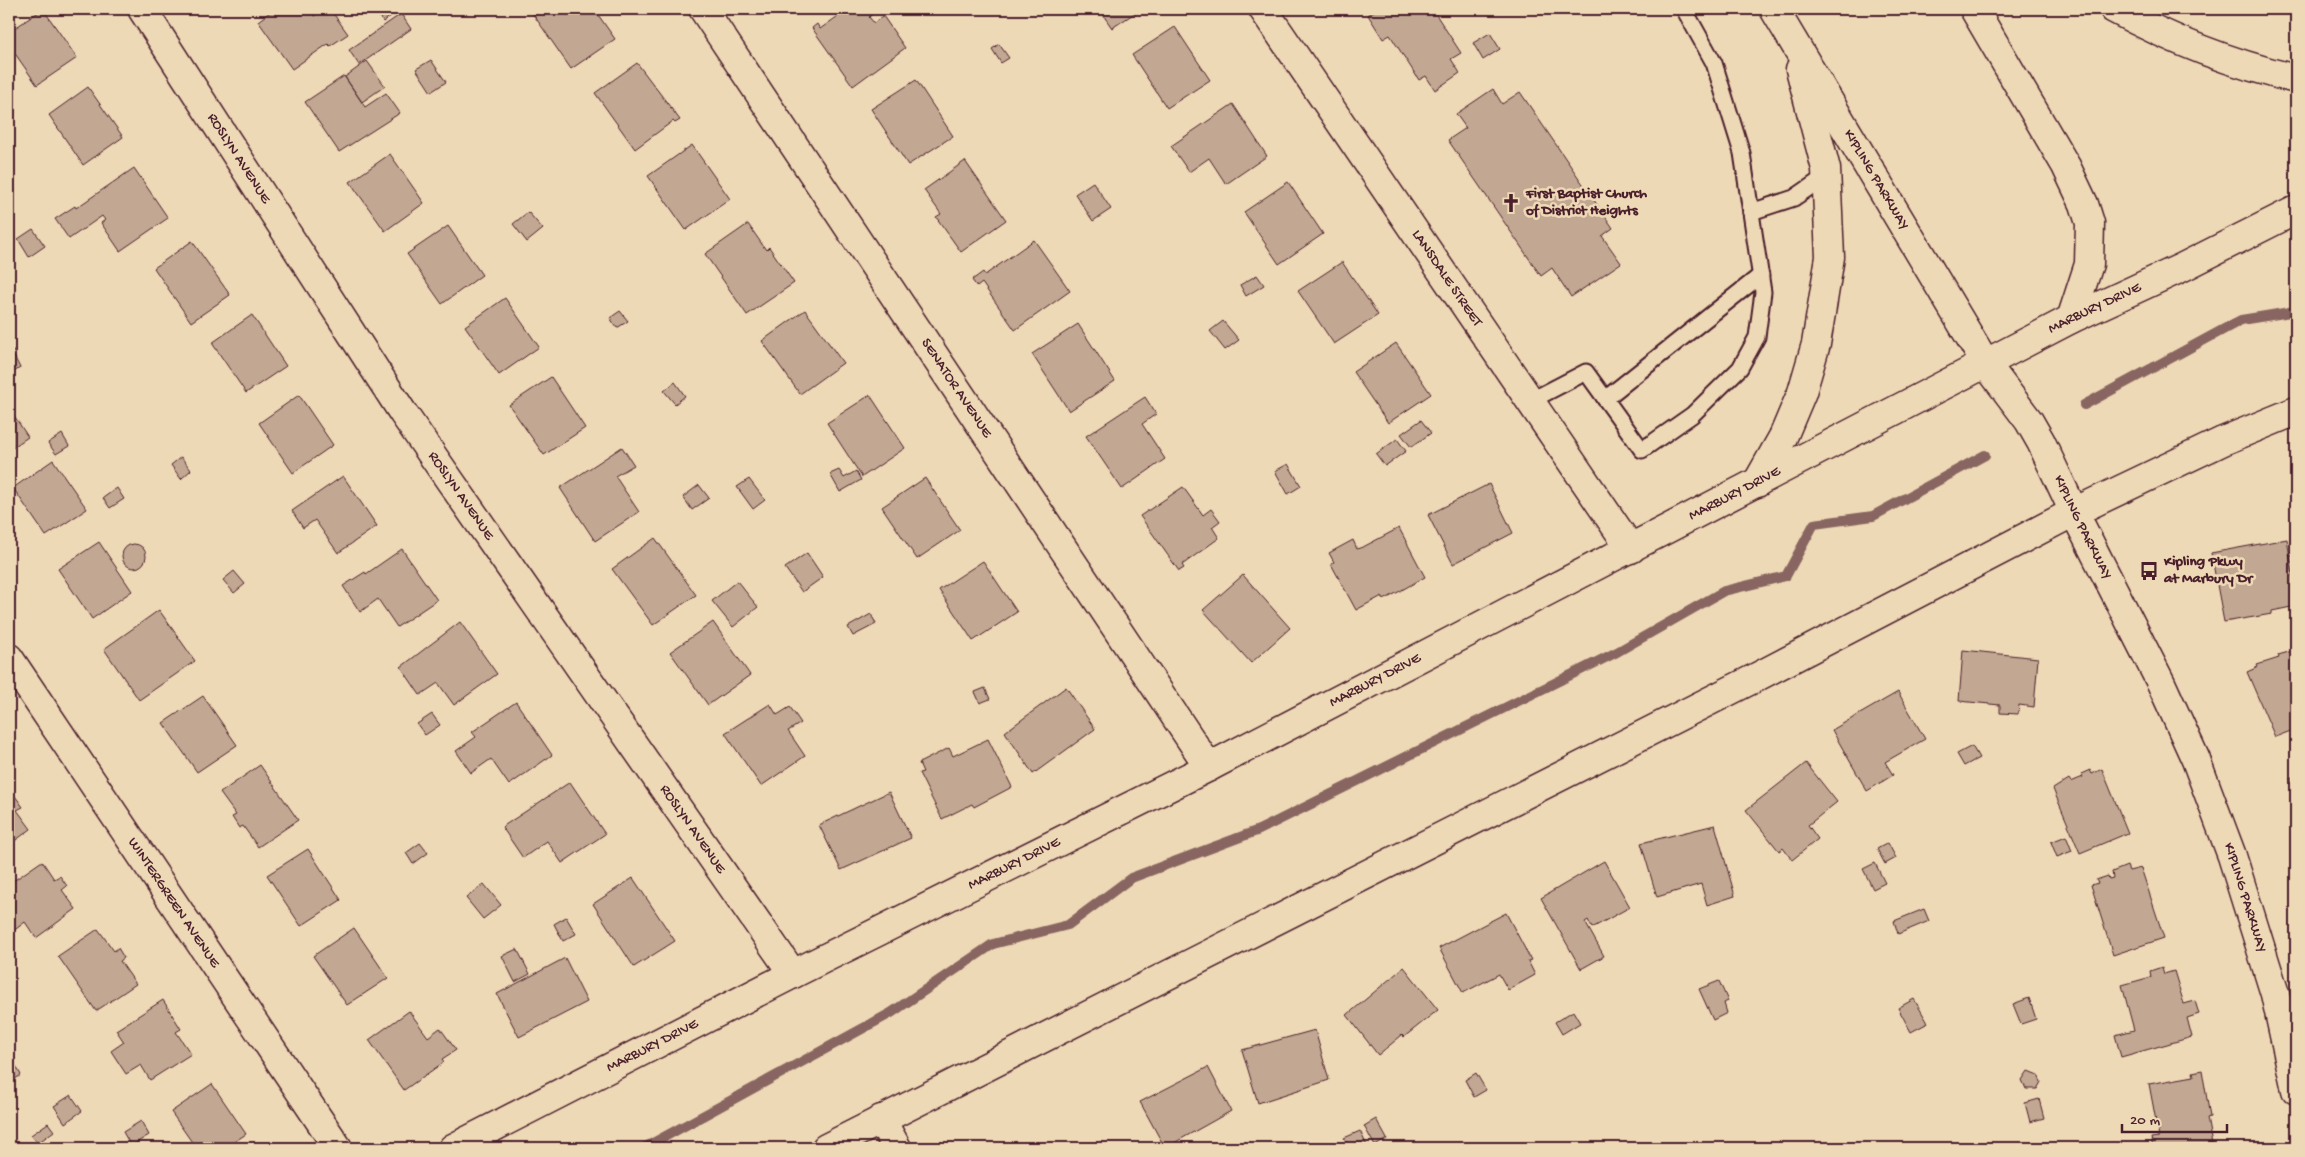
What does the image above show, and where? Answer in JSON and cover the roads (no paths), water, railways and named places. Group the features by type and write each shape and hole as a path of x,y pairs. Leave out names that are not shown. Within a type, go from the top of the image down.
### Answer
{"street":[{"name":"ROSLYN AVENUE","path":"142,9 403,413 793,974"},
{"name":"SENATOR AVENUE","path":"703,9 1209,767"},
{"name":"LANSDALE STREET","path":"1263,9 1631,549"},
{"name":"KIPLING PARKWAY","path":"1774,9 1986,364 2029,421 2161,683 2196,760 2232,856 2275,994 2296,1090"},
{"path":"1974,9 2066,166 2084,204 2090,223 2089,264 2071,319"},
{"path":"2114,9 2138,22 2206,52 2296,79"},
{"path":"1757,484 1783,437 1802,392 1816,344 1830,258 1826,176 1792,39"},
{"name":"MARBURY DRIVE","path":"453,1148 793,974 1209,767 1757,484 2071,319 2181,268 2296,210"},
{"path":"826,1148 1751,680 2074,512 2223,441 2296,411"},
{"name":"WINTERGREEN AVENUE","path":"9,658 338,1148"},
{"path":"881,1119 897,1148"}],"lane":[{"path":"1530,401 1586,372 1642,450 1692,415 1740,368 1757,337 1763,292 1742,153 1714,63 1686,10"},
{"path":"1751,212 1794,198 1826,176"},
{"path":"1606,399 1761,275"}],"waterway":[{"path":"2084,405 2241,320 2296,311"},
{"path":"644,1148 891,1013 993,944 1068,925 1131,878 1259,830 1617,652 1724,591 1786,576 1814,524 1873,516 1985,455"}],"place":[{"name":"First Baptist Church of District Heights","path":"1511,203"},
{"name":"Kipling Pkwy at Marbury Dr","path":"2149,571"}]}
